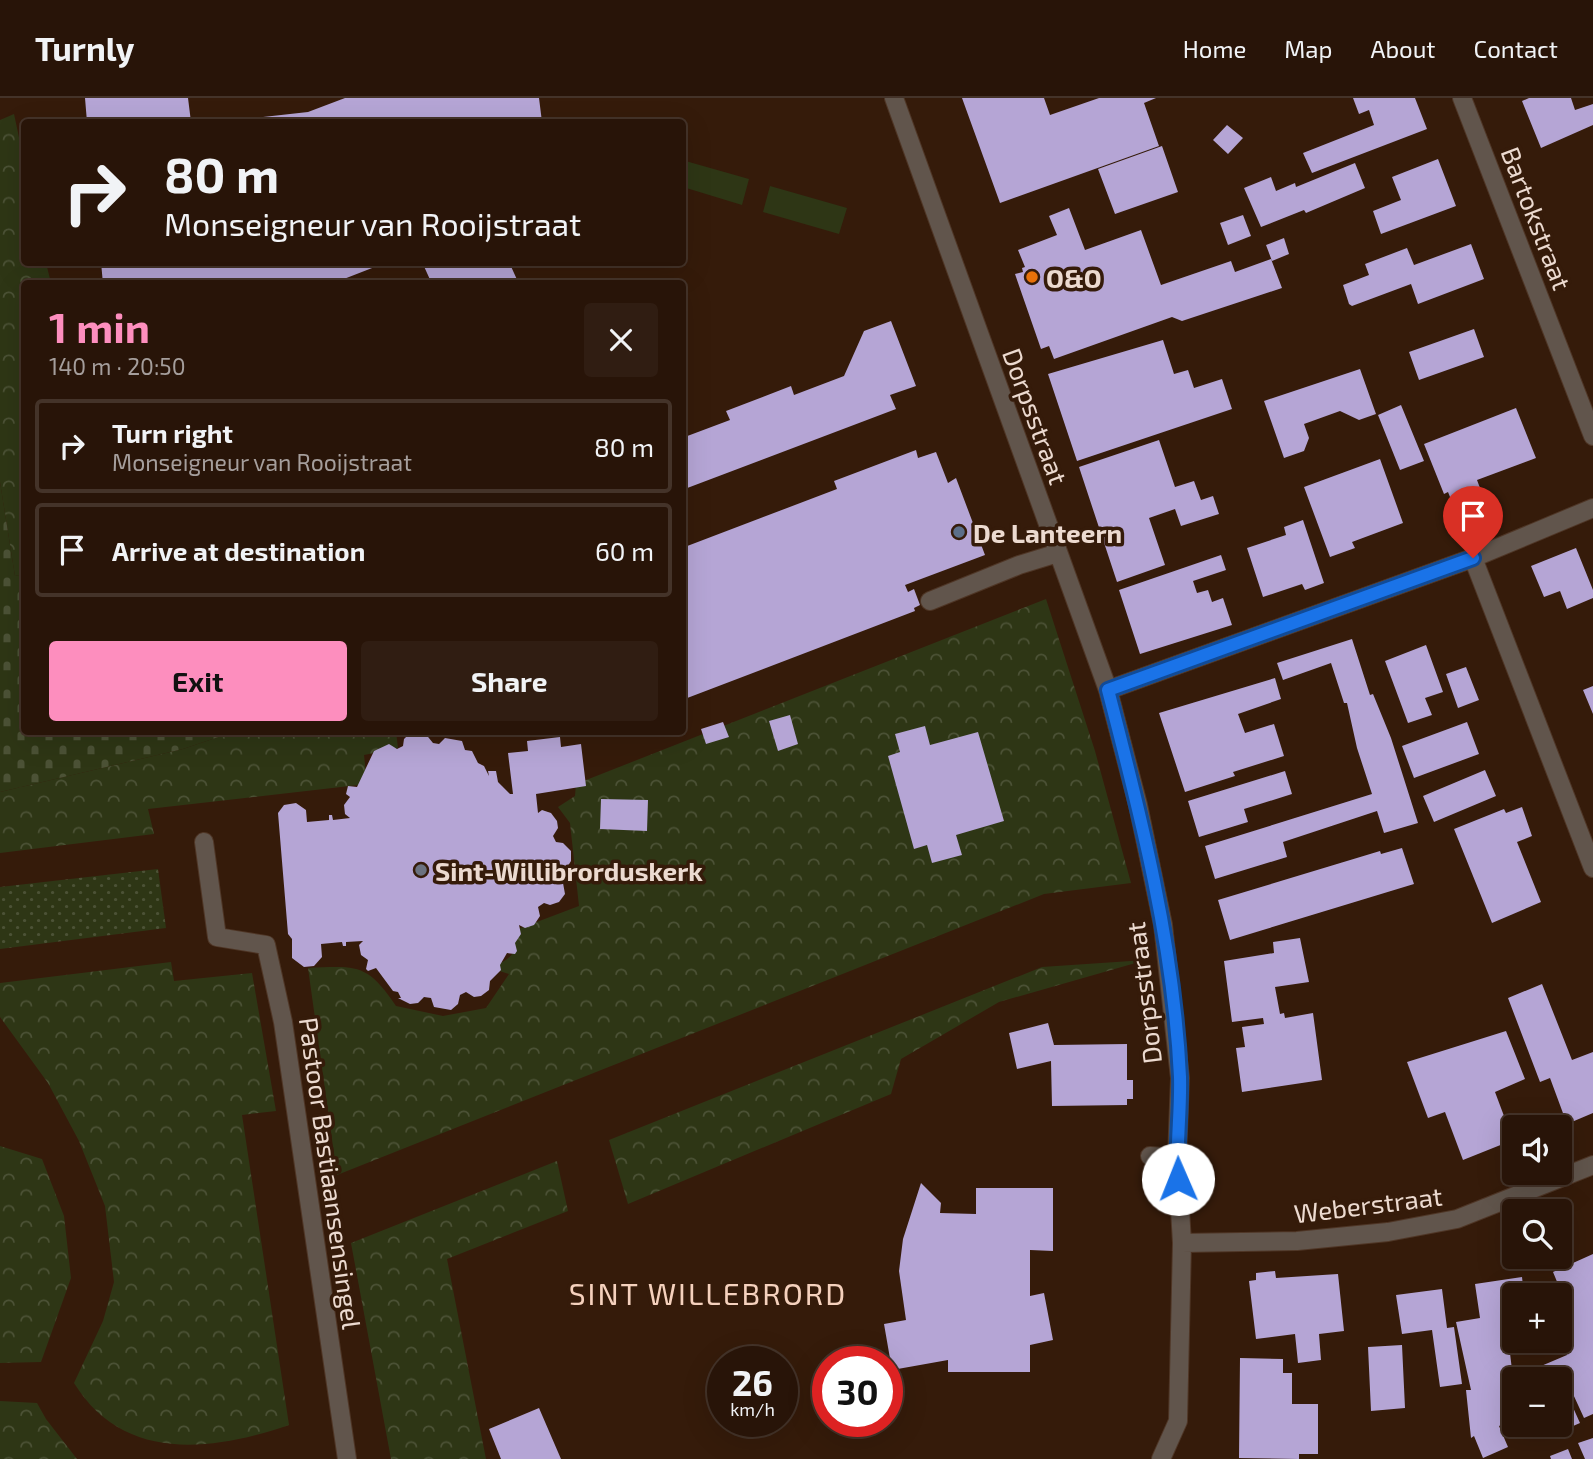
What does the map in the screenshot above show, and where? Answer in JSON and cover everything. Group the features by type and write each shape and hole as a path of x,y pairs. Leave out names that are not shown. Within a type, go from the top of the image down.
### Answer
{"street":[{"name":"Dorpsstraat","path":"894,98 1108,690 1138,805 1163,925 1180,1078 1177,1158 1182,1243 1178,1420 1161,1459"},
{"name":"Bartokstraat","path":"1462,98 1593,436"},
{"path":"1108,690 1473,558 1593,508"},
{"path":"930,600 1019,565 1058,553"},
{"path":"1473,558 1593,868"},
{"name":"Pastoor Bastiaansensingel","path":"204,842 217,937 265,945 268,955 283,1022 346,1459"},
{"path":"1150,1156 1177,1158"},
{"name":"Weberstraat","path":"1182,1243 1297,1241 1388,1232 1457,1219 1593,1166"}],"green space":[{"path":"14,114 21,147 21,266 47,266 50,280 21,280 21,575 15,576 0,482 0,120"},
{"path":"686,161 749,179 742,205 686,188"},
{"path":"770,186 847,208 839,234 763,212"},
{"path":"0,482 15,576 21,575 21,735 224,735 183,749 0,792"},
{"path":"1046,599 1095,751 1131,883 1044,894 337,1175 308,968 338,967 360,970 377,982 396,1006 443,1016 486,1008 509,974 490,968 508,959 514,951 513,931 579,906 570,823 558,807 575,796 576,784"},
{"path":"224,735 396,735 398,748 364,755 367,784 148,809 154,834 0,853 0,792 183,749"},
{"path":"158,869 166,928 0,949 0,887"},
{"path":"1146,960 999,1002 901,1059 891,1094 628,1204 609,1140 1042,967"},
{"path":"171,962 174,981 252,973 276,1111 242,1115 289,1425 257,1435 196,1444 167,1443 140,1437 115,1426 93,1408 74,1383 103,1321 114,1282 105,1206 79,1141 48,1083 0,1017 0,983"},
{"path":"0,1146 42,1159 64,1216 71,1278 41,1362 0,1363"},
{"path":"557,1161 568,1211 447,1259 486,1459 391,1459 351,1243"},
{"path":"0,1401 37,1403 77,1459 0,1459"}],"building":[{"path":"85,98 188,98 191,119 87,119"},
{"path":"345,98 539,98 542,119 246,119 308,112"},
{"path":"962,98 1044,98 1050,115 1099,98 1156,98 1144,103 1159,146 1000,203"},
{"path":"1353,98 1415,98 1427,129 1312,173 1303,153 1374,125 1369,110 1359,114"},
{"path":"1529,98 1571,98 1575,110 1593,104 1593,125 1541,148 1522,101"},
{"path":"1227,125 1243,138 1228,154 1213,140"},
{"path":"1162,146 1178,192 1115,214 1098,169"},
{"path":"1438,159 1456,206 1381,234 1373,211 1401,200 1392,177"},
{"path":"1355,163 1365,188 1306,213 1304,210 1261,227 1244,188 1271,177 1276,191 1295,183 1296,187"},
{"path":"1069,208 1085,250 1141,230 1161,285 1231,261 1235,272 1271,259 1282,288 1182,321 1172,317 1054,359 1049,346 1041,349 1015,274 1023,272 1022,268 1025,267 1018,250 1057,235 1049,216"},
{"path":"1243,215 1251,236 1228,245 1220,223"},
{"path":"1284,238 1289,254 1272,261 1266,245"},
{"path":"1471,244 1484,279 1418,304 1411,284 1352,306 1349,304 1343,285 1369,275 1365,264 1407,248 1414,265"},
{"path":"101,266 377,266 341,280 103,280"},
{"path":"424,266 511,266 517,280 430,280"},
{"path":"891,321 916,386 890,395 896,409 686,488 686,436 730,420 726,411 791,386 794,395 844,376 864,331"},
{"path":"1474,329 1484,357 1419,380 1409,352"},
{"path":"1163,340 1174,374 1188,370 1194,388 1222,379 1232,409 1077,461 1048,374"},
{"path":"1360,369 1376,414 1359,420 1340,411 1304,424 1309,438 1304,451 1284,458 1264,401"},
{"path":"1401,405 1424,461 1400,470 1378,415"},
{"path":"1516,408 1536,458 1477,480 1483,496 1454,507 1448,492 1444,494 1424,444"},
{"path":"1159,440 1175,487 1194,481 1201,500 1213,496 1219,514 1181,526 1175,509 1149,518 1165,565 1117,582 1079,467"},
{"path":"916,450 918,458 936,452 948,483 956,478 985,555 905,585 908,592 914,589 920,605 914,608 915,611 686,698 686,546 837,489 834,481"},
{"path":"1380,459 1403,523 1352,542 1355,548 1330,557 1304,487"},
{"path":"1303,520 1324,583 1305,590 1302,584 1263,597 1247,548 1286,535 1284,527"},
{"path":"1576,548 1593,590 1593,598 1567,609 1560,591 1544,597 1531,566"},
{"path":"1221,555 1226,570 1193,581 1197,593 1208,590 1212,602 1223,598 1232,625 1140,654 1119,590"},
{"path":"1352,639 1370,695 1373,694 1391,738 1418,823 1384,833 1377,811 1283,842 1287,857 1215,879 1205,846 1372,794 1357,748 1347,703 1344,703 1331,663 1283,680 1277,663"},
{"path":"1426,645 1443,692 1425,698 1432,715 1408,723 1385,661"},
{"path":"1466,667 1479,700 1458,708 1446,674"},
{"path":"1275,678 1281,699 1238,714 1245,733 1274,724 1284,756 1233,772 1235,776 1185,792 1159,713"},
{"path":"1593,686 1593,714 1583,690"},
{"path":"790,715 798,744 778,751 769,721"},
{"path":"723,722 729,737 706,744 701,729"},
{"path":"1467,722 1479,754 1414,778 1402,746"},
{"path":"925,726 930,745 978,732 1004,821 956,835 962,855 932,863 927,845 914,849 888,756 900,752 895,734"},
{"name":"Sint-Willibrorduskerk","path":"408,735 426,735 433,743 439,744 445,738 462,741 465,750 472,751 489,776 488,771 496,771 498,782 510,794 513,794 508,753 528,751 527,741 560,737 561,747 581,744 586,786 536,794 538,813 542,810 551,813 557,821 558,828 553,836 556,842 563,843 571,851 571,861 566,869 559,871 558,878 563,883 565,894 559,902 550,905 544,903 538,907 540,916 534,925 525,928 519,925 521,934 515,943 517,951 515,954 507,953 500,965 501,970 490,981 489,990 481,996 474,997 466,992 460,995 458,1004 451,1010 434,1007 431,998 424,997 418,1003 410,1004 398,998 401,998 398,992 393,991 376,968 368,971 366,969 368,960 361,955 359,945 363,941 346,942 346,946 343,946 342,942 321,944 322,957 314,966 304,967 292,958 278,813 284,805 296,803 306,810 307,822 329,820 329,815 332,815 333,820 350,818 345,814 344,805 350,797 346,794 348,786 357,787 374,751 389,744 397,749 403,746"},
{"path":"1485,770 1496,796 1434,822 1423,796"},
{"path":"1285,771 1292,794 1244,809 1248,822 1199,837 1188,801"},
{"path":"601,799 648,800 647,831 600,829"},
{"path":"1522,807 1532,836 1517,842 1541,902 1492,923 1454,829 1504,809 1506,813"},
{"path":"1402,848 1414,884 1230,940 1218,900 1380,851 1381,854"},
{"path":"1300,938 1309,982 1275,987 1280,1014 1284,1013 1285,1018 1313,1013 1322,1080 1242,1092 1236,1048 1245,1047 1242,1027 1264,1024 1263,1018 1232,1022 1224,961 1274,953 1273,942"},
{"path":"1542,984 1572,1060 1593,1052 1593,1113 1572,1122 1572,1115 1564,1115 1550,1078 1540,1082 1508,998"},
{"path":"1048,1023 1054,1045 1127,1044 1127,1080 1133,1080 1133,1099 1127,1099 1127,1105 1052,1106 1051,1061 1017,1069 1009,1033"},
{"path":"1506,1031 1525,1079 1495,1092 1504,1115 1502,1144 1463,1160 1445,1112 1428,1118 1407,1062"},
{"path":"921,1183 941,1203 940,1213 976,1214 976,1188 1053,1188 1053,1251 1030,1250 1030,1296 1044,1293 1053,1340 1030,1345 1030,1372 948,1372 948,1360 903,1368 903,1346 888,1346 884,1324 906,1320 899,1271 903,1239"},
{"path":"1593,1254 1593,1414 1584,1418 1572,1394 1572,1367 1539,1367 1567,1355 1566,1353 1572,1353 1572,1283 1558,1283 1553,1272 1572,1269 1572,1263"},
{"path":"1275,1271 1276,1278 1338,1274 1344,1331 1319,1334 1321,1360 1298,1363 1295,1334 1256,1339 1249,1281 1256,1280 1256,1273"},
{"path":"1522,1277 1523,1283 1502,1283 1502,1353 1510,1353 1512,1367 1502,1367 1502,1425 1499,1426 1508,1447 1483,1458 1474,1436 1471,1438 1466,1390 1471,1390 1456,1322 1480,1318 1475,1284"},
{"path":"1442,1289 1447,1328 1454,1327 1462,1384 1440,1387 1432,1330 1402,1334 1396,1295"},
{"path":"1402,1345 1405,1408 1371,1411 1368,1347"},
{"path":"1240,1358 1283,1359 1283,1373 1292,1373 1292,1404 1318,1404 1318,1454 1299,1454 1299,1459 1239,1458"},
{"path":"1572,1405 1580,1423 1572,1426"},
{"path":"539,1408 561,1459 501,1459 489,1429"},
{"path":"1593,1438 1593,1459 1585,1459 1578,1443"},
{"path":"1568,1449 1572,1459 1551,1459 1550,1456"}],"place":[{"name":"O&O","path":"1032,277"},
{"name":"De Lanteern","path":"959,532"},
{"name":"Sint-Willibrorduskerk","path":"421,870"}],"district":[{"name":"SINT WILLEBRORD","path":"708,1293"}],"route":[{"path":"1178,1179 1180,1078 1163,925 1138,805 1108,690 1473,558"}]}
